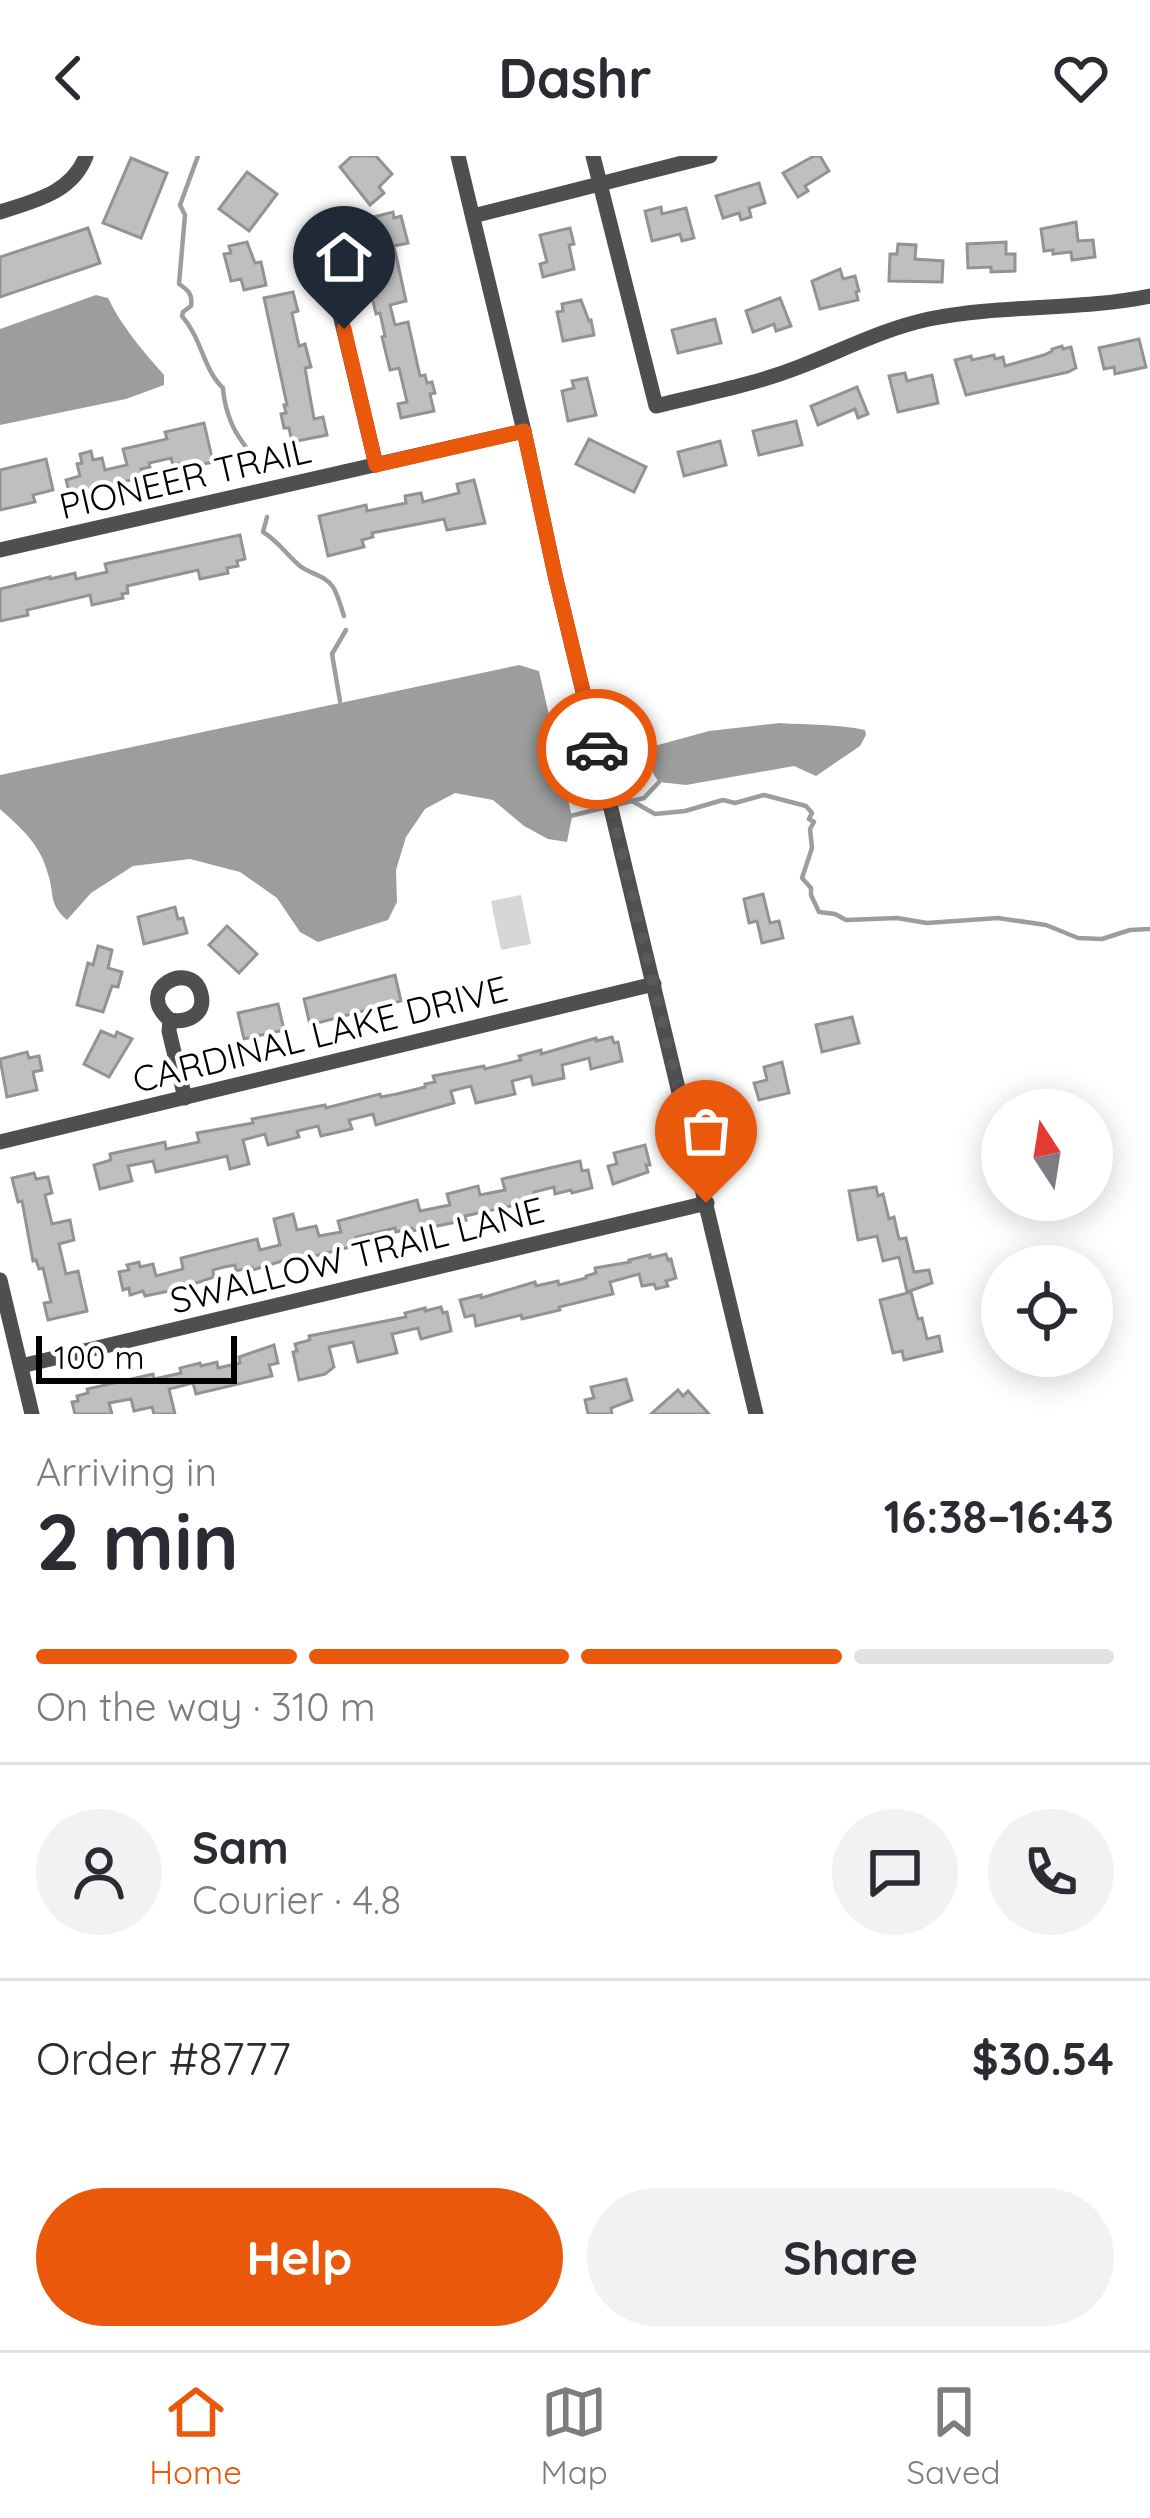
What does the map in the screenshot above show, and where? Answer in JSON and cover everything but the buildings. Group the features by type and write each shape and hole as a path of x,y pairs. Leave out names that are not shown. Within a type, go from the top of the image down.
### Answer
{"street":[{"path":"0,212 67,185 86,156"},
{"path":"458,156 756,1414"},
{"path":"593,156 656,406 765,378 927,320 1150,296"},
{"path":"473,216 710,156"},
{"path":"322,239 376,465"},
{"name":"PIONEER TRAIL","path":"0,550 524,431"},
{"name":"CARDINAL LAKE DRIVE","path":"0,1142 654,984"},
{"path":"170,1020 185,1097"},
{"name":"SWALLOW TRAIL LANE","path":"21,1366 706,1203"},
{"path":"0,1280 32,1414"}],"shaded area":[{"path":"96,295 108,298 126,329 164,375 164,385 126,399 0,425 0,329"},
{"path":"519,665 539,671 572,817 567,842 548,839 524,826 493,800 455,793 425,809 406,837 396,870 397,902 388,920 318,942 300,932 277,898 240,872 190,859 133,866 91,893 67,920 54,904 40,854 0,809 0,775"},
{"path":"780,723 855,728 865,730 866,735 860,746 816,776 794,766 686,785 659,782 651,768 651,753 658,745 709,731"},
{"path":"521,895 531,944 501,950 491,901"}],"waterway":[{"path":"198,156 180,205 185,215 179,284 191,302 182,316 223,388 230,420 253,465"},
{"path":"267,517 263,532 300,566 330,583 344,616"},
{"path":"340,701 332,654 346,630"},
{"path":"566,817 644,798 659,782"},
{"path":"632,801 655,814 764,795 806,806 814,822 802,878 819,912 846,920 897,918 927,923 998,918 1046,925 1078,938 1102,939 1150,929"}],"way so far":[{"path":"597,749 706,1203"}],"route":[{"path":"344,329 376,465 524,431 597,749"}]}
